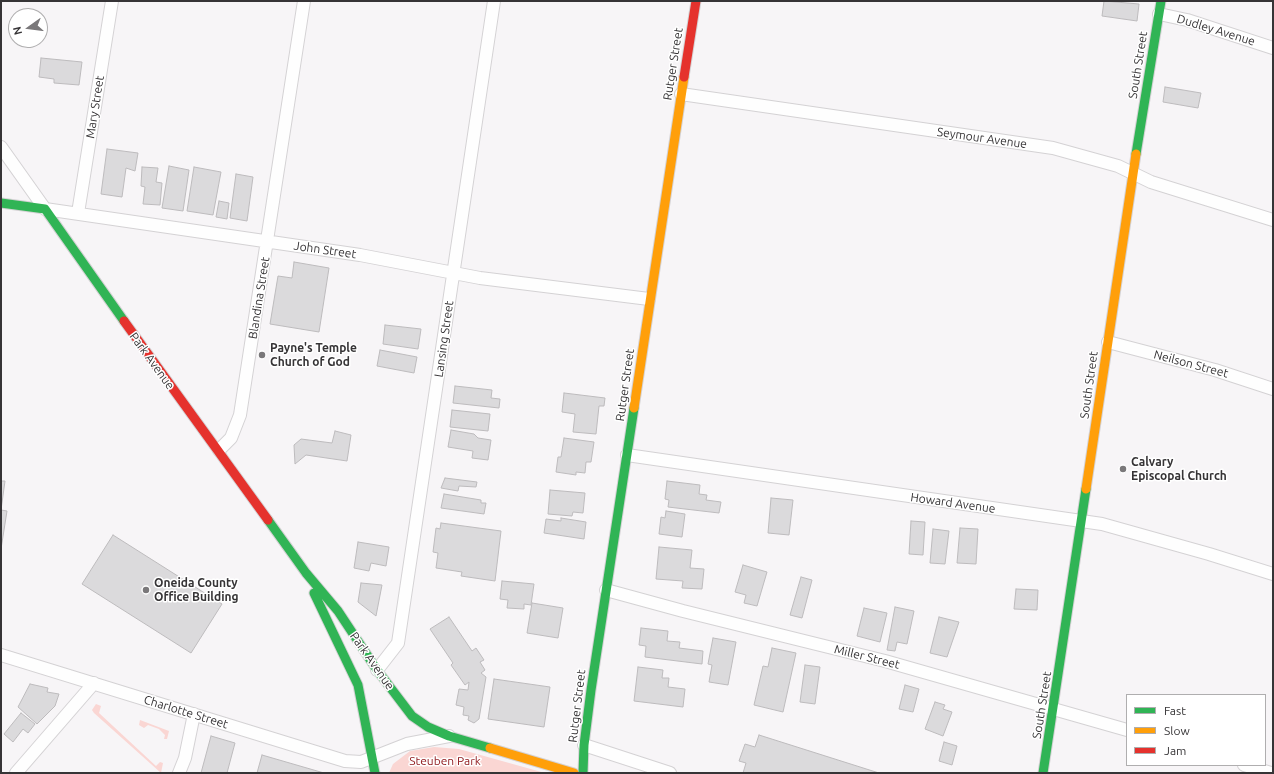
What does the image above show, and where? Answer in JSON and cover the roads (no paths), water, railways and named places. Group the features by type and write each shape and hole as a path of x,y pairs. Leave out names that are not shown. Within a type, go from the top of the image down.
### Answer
{"street":[{"name":"Mary Street","path":"78,213 112,1"},
{"name":"Blandina Street","path":"219,450 231,438 240,415 281,161 304,1"},
{"name":"Lansing Street","path":"377,670 398,643 494,1"},
{"name":"Rutger Street","path":"583,773 584,745 606,590 696,1"},
{"name":"South Street","path":"1043,773 1133,174 1161,1"},
{"name":"Dudley Avenue","path":"1159,14 1187,20 1273,48"},
{"name":"Seymour Avenue","path":"681,94 1053,148 1118,166 1151,182 1273,220"},
{"name":"Park Avenue","path":"1,147 156,367 219,450 306,574 338,611 377,670 412,716 428,727 449,736"},
{"name":"John Street","path":"1,203 360,255 480,278 650,299"},
{"name":"Neilson Street","path":"1108,342 1215,370 1273,389"},
{"name":"Howard Avenue","path":"627,455 1110,526 1273,574"},
{"name":"Park Avenue","path":"306,574 358,685 372,759"},
{"name":"Miller Street","path":"606,590 683,611 885,661 1126,730"},
{"name":"Charlotte Street","path":"1,655 345,761 361,762 372,759"},
{"path":"16,773 94,683"},
{"path":"179,773 185,758 194,714"},
{"path":"375,773 372,759 407,744 449,736 574,773"},
{"path":"584,745 670,773"},
{"path":"1247,766 1271,773"}],"place":[{"name":"Payne's Temple Church of God","path":"262,355"},
{"name":"Calvary Episcopal Church","path":"1123,469"},
{"name":"Oneida County Office Building","path":"146,590"}],"park label":[{"name":"Steuben Park","path":"445,761"}]}
